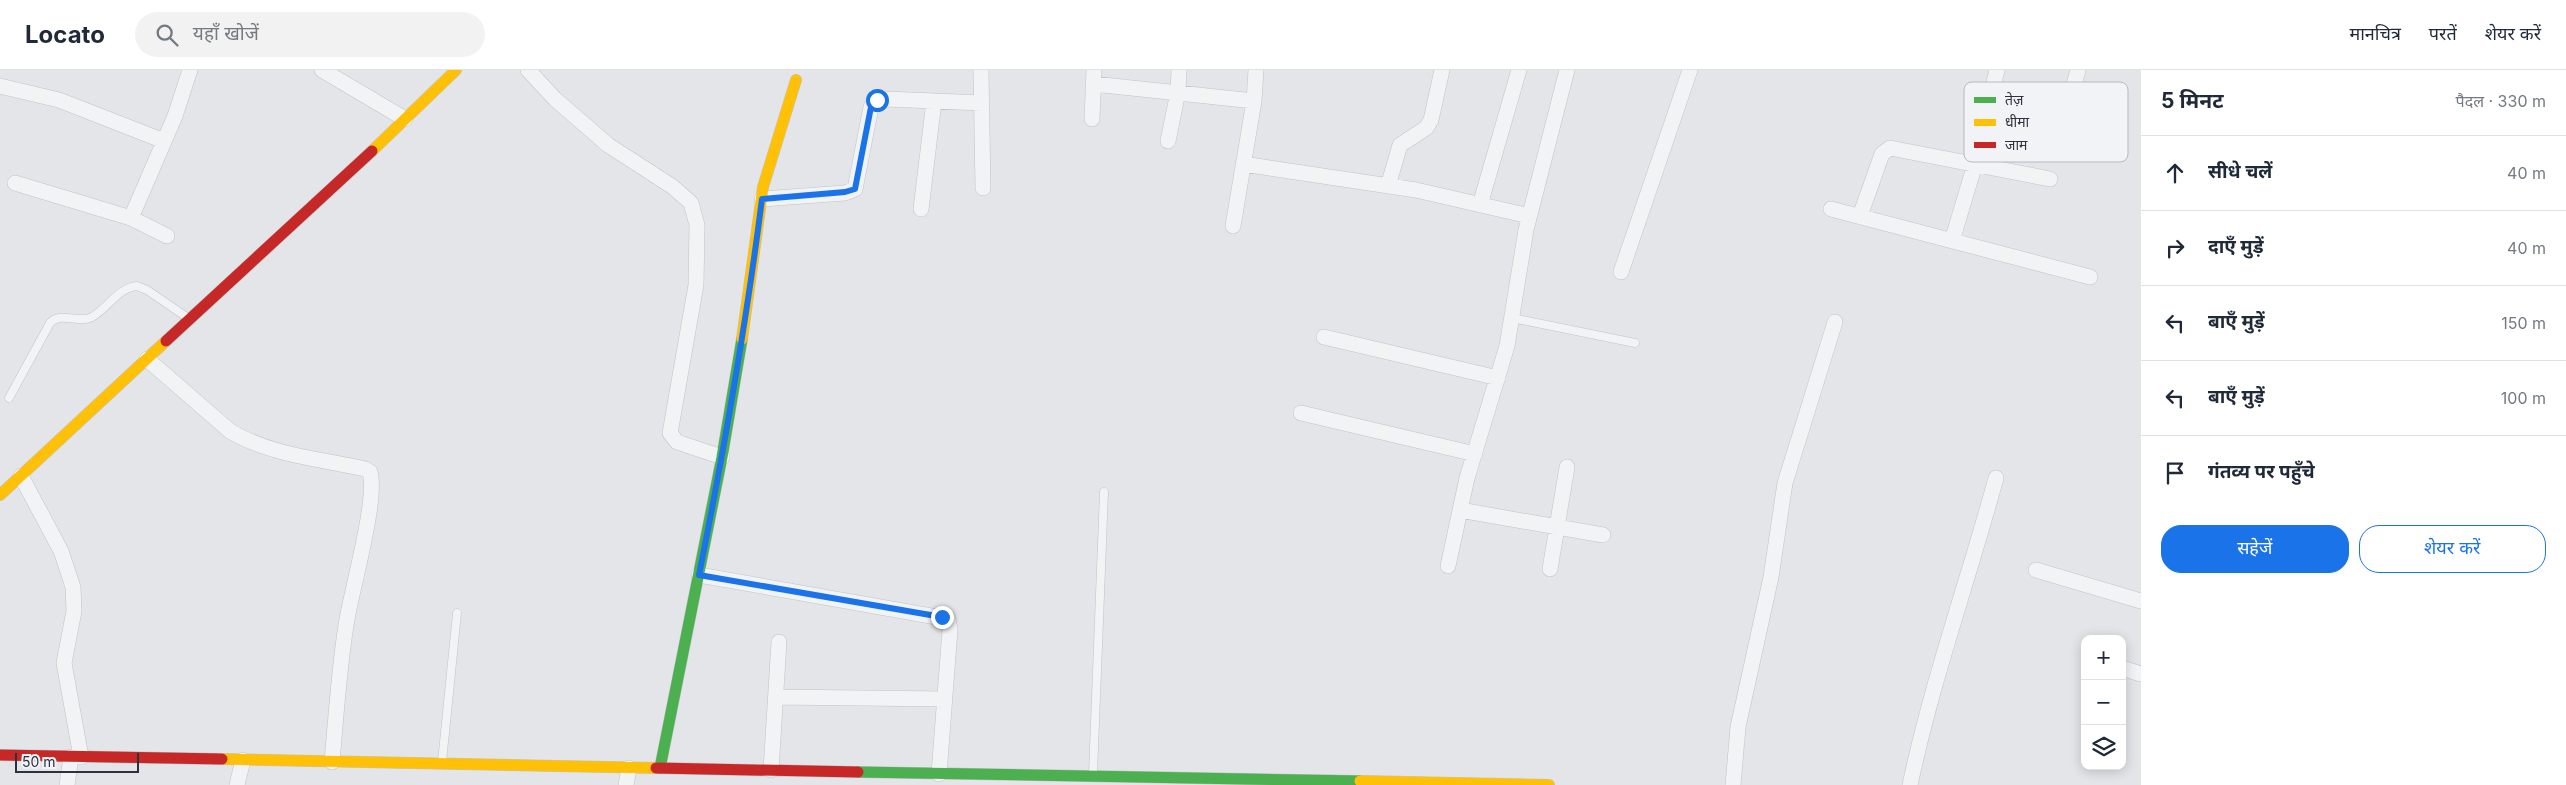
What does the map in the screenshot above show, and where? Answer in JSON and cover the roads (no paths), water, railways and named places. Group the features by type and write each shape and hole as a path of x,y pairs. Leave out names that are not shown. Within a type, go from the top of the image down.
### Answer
{"street":[{"path":"132,218 164,141 190,70"},
{"path":"322,70 405,119"},
{"path":"0,495 456,70"},
{"path":"528,70 556,99 608,144 673,187 692,203 697,225 696,285 670,433 676,442 722,457"},
{"path":"981,70 983,188"},
{"path":"1168,141 1178,92 1179,70"},
{"path":"1233,226 1254,101 1256,70"},
{"path":"1388,186 1400,145 1426,128 1431,120 1442,70"},
{"path":"1480,205 1519,70"},
{"path":"1448,566 1460,510 1498,378 1512,318 1529,216 1567,70"},
{"path":"1621,272 1690,70"},
{"path":"1092,119 1094,77 1178,92 1254,101"},
{"path":"660,768 722,457 753,270 767,169 796,80"},
{"path":"0,86 58,100 164,141"},
{"path":"762,199 852,191 857,182 873,103 886,99 982,103"},
{"path":"921,209 934,101"},
{"path":"1860,216 1882,154 1886,148 1894,147 1964,162"},
{"path":"1965,162 2050,179"},
{"path":"1244,164 1388,186 1529,216"},
{"path":"1952,241 1975,164"},
{"path":"14,183 132,218 167,236"},
{"path":"1831,208 2090,278"},
{"path":"1733,785 1738,727 1771,577 1785,483 1835,322"},
{"path":"1324,337 1498,378"},
{"path":"147,359 230,431 244,440 270,449 365,469 370,472 368,516 346,626 332,762"},
{"path":"1301,414 1475,454"},
{"path":"1550,569 1567,467"},
{"path":"21,476 61,551 73,587 74,611 64,663 76,757 67,785"},
{"path":"1910,785 1924,718 1973,565 1996,478"},
{"path":"1460,510 1603,536"},
{"path":"2036,570 2141,602"},
{"path":"699,575 946,618 949,622 950,630 939,774"},
{"path":"771,770 779,642"},
{"path":"2126,669 2141,674"},
{"path":"776,697 945,699"},
{"path":"0,756 660,768 753,777 771,770 939,774 1050,780 1093,776 1166,781 1549,785"},
{"path":"238,785 243,760"},
{"path":"626,785 629,768"}],"lane":[{"path":"9,398 50,323 55,319 92,317 125,290 137,286 147,290 190,319"},
{"path":"1512,318 1635,344"},
{"path":"1093,776 1104,492"},
{"path":"442,764 457,613"}]}
